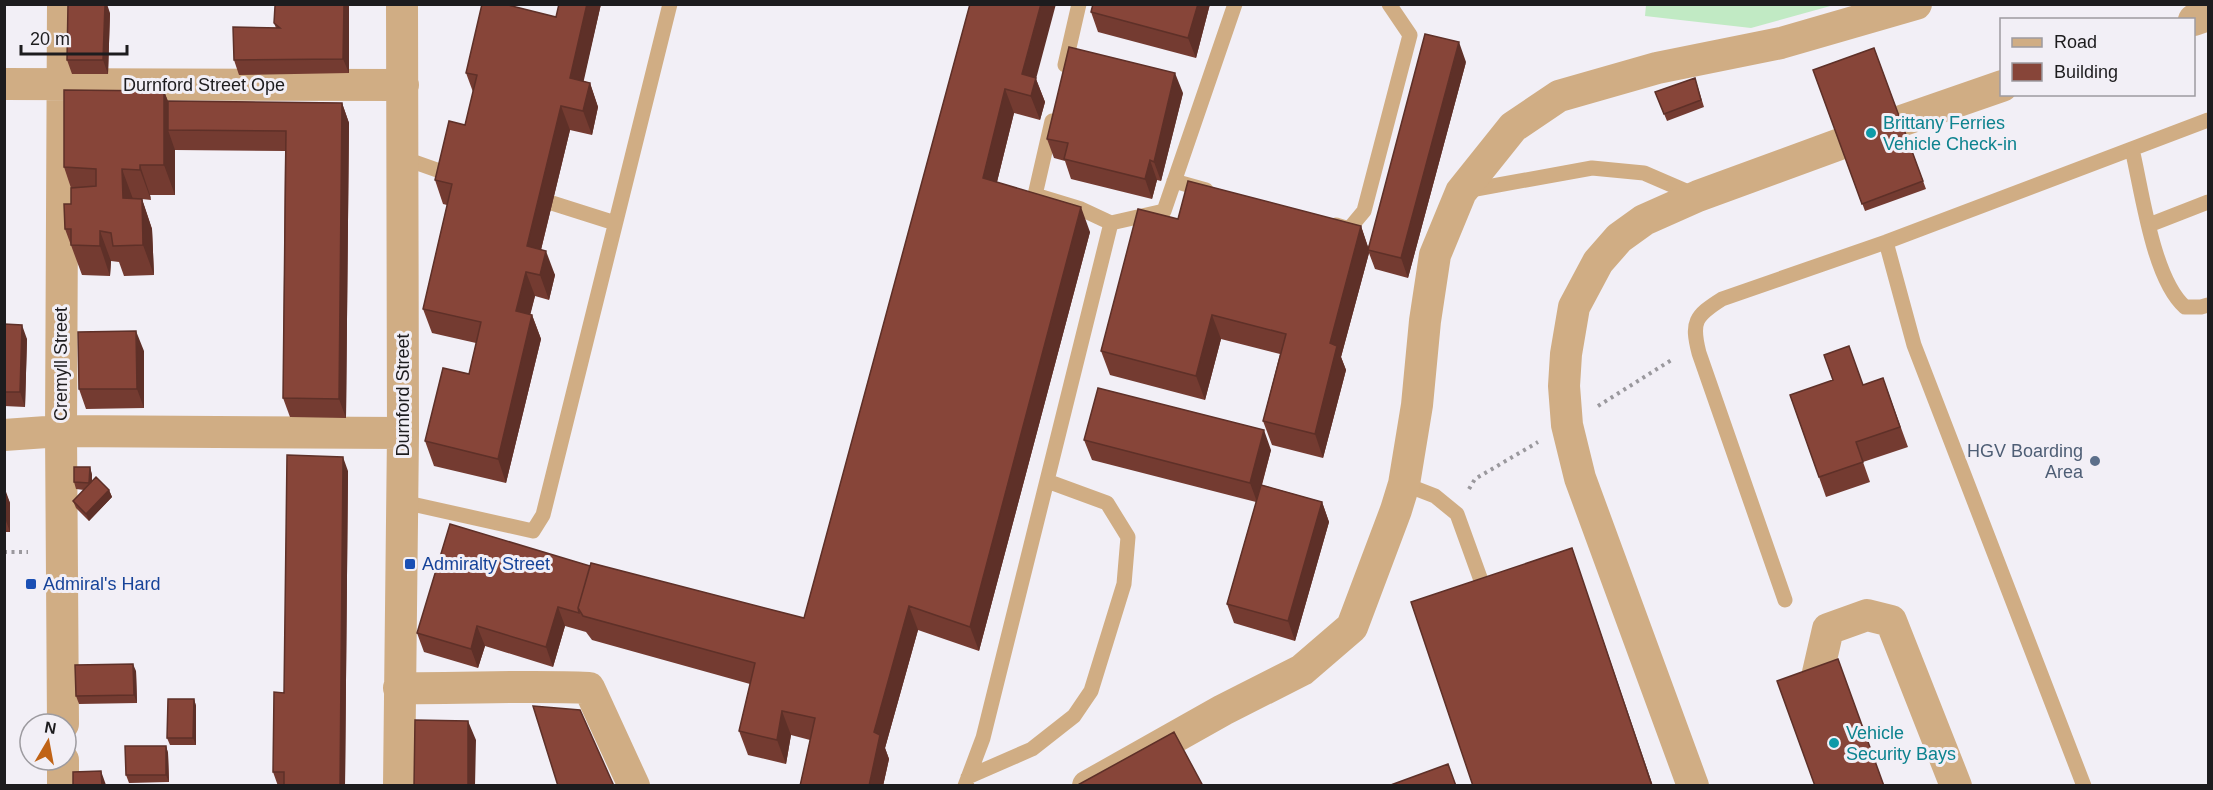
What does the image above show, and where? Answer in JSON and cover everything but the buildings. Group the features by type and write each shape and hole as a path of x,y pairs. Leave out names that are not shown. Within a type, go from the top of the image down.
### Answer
{"street":[{"name":"Cremyll Street","path":"63,4 61,431 63,712"},
{"name":"Durnford Street","path":"399,786 403,502 402,4"},
{"path":"1088,786 1223,710 1302,670 1352,627 1404,484 1417,405 1425,321 1436,255 1461,192 1514,127 1559,96 1657,68 1781,43 1916,4"},
{"name":"Durnford Street Ope","path":"4,84 403,85"},
{"path":"1901,121 2000,86"},
{"path":"1693,786 1580,478 1567,425 1564,386 1566,354 1574,307 1598,262 1619,238 1644,220 1698,196 1840,144"},
{"path":"4,435 61,431 403,432"},
{"path":"1814,690 1828,629 1867,615 1891,621 1956,786"},
{"path":"399,688 459,689 532,686 589,688 634,786"}],"lane":[{"path":"403,502 533,531 543,514 670,4"},
{"path":"1061,83 1079,4"},
{"path":"1056,105 1035,195 1081,208 1111,223 1164,211 1235,4"},
{"path":"1317,220 1349,229 1364,211 1410,35 1389,4"},
{"path":"1785,600 1699,353 1694,332 1702,312 1722,299 1886,242 2208,120"},
{"path":"2132,149 2161,268 2175,298 2185,308 2208,304"},
{"path":"403,158 473,181"},
{"path":"1461,192 1592,168 1644,172 1698,196"},
{"path":"1174,181 1218,193"},
{"path":"519,193 615,223"},
{"path":"2149,225 2208,202"},
{"path":"966,782 983,738 1111,223"},
{"path":"1886,242 1914,345 2084,786"},
{"path":"966,782 1032,749 1074,716 1091,691 1124,584 1128,537 1107,503 1047,481"},
{"path":"1404,484 1435,496 1457,514 1492,611"}],"green space":[{"path":"1646,4 1834,5 1751,28 1645,16"}],"place":[{"name":"Brittany Ferries Vehicle Check-in","path":"1871,133"},
{"name":"HGV Boarding Area","path":"2095,461"},
{"name":"Admiralty Street","path":"410,564"},
{"name":"Admiral's Hard","path":"31,584"},
{"name":"Vehicle Security Bays","path":"1834,743"}]}
